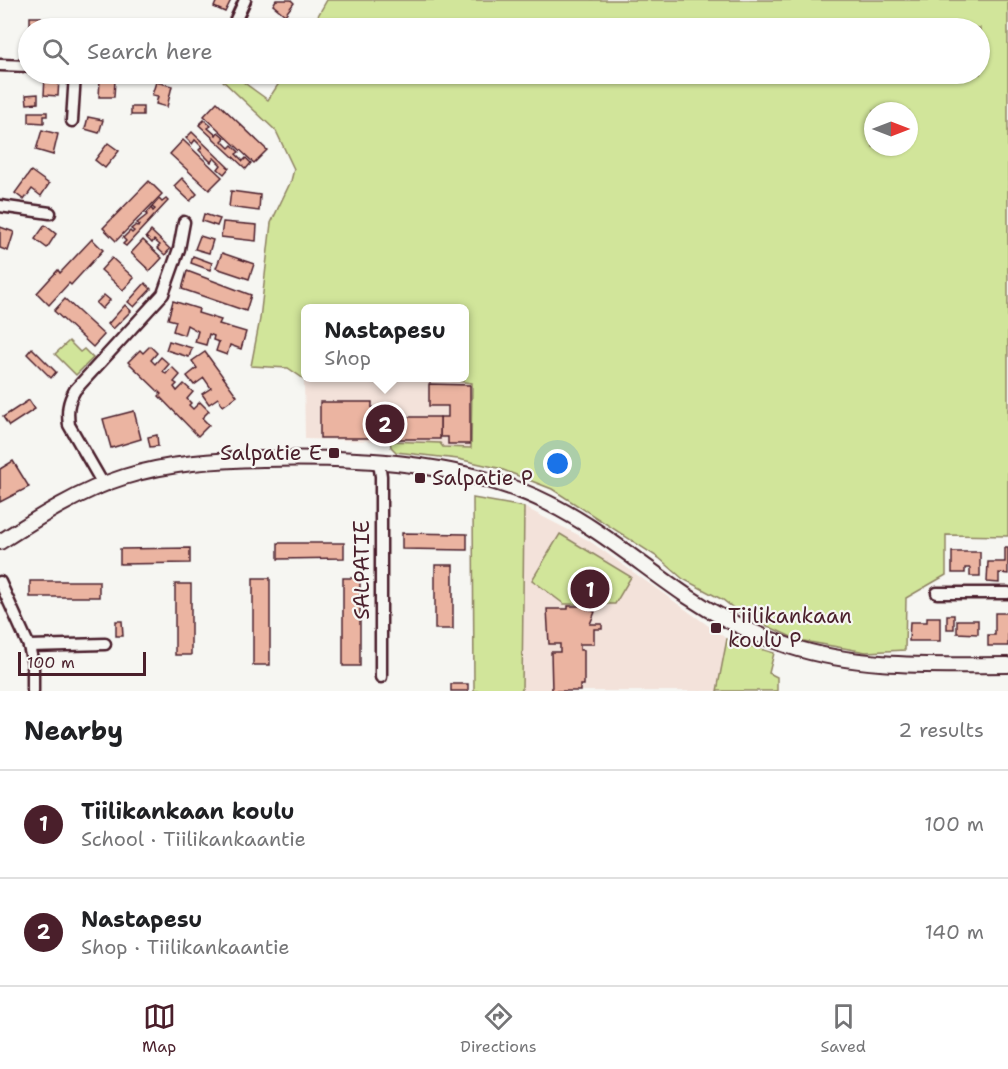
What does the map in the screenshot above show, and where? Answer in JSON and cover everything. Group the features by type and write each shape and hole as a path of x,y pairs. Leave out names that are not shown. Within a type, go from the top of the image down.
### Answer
{"street":[{"path":"237,18 245,0"},
{"path":"0,66 18,66"},
{"path":"72,121 74,84"},
{"path":"0,206 50,213"},
{"path":"103,484 69,425 67,414 69,402 75,390 162,294 179,249 184,222"},
{"path":"0,542 67,502 103,484 146,471 195,463 286,459 379,463 463,474 512,488 547,502 600,533 699,604 729,621 792,647 836,658 874,663 1008,665"},
{"name":"SALPATIE","path":"379,463 381,476 381,677"},
{"path":"0,582 29,646 33,664 33,691"},
{"path":"937,593 1008,593"},
{"path":"29,646 105,644"}],"shaded area":[{"path":"304,382 472,383 471,448 443,447 440,443 305,439"},
{"path":"524,507 588,540 727,639 717,691 522,691"}],"green space":[{"path":"327,0 1008,0 1008,536 946,535 946,575 906,598 905,650 866,652 798,640 741,614 723,600 683,579 659,558 552,489 498,468 458,459 396,452 391,447 390,441 440,443 443,447 471,448 472,383 464,382 469,382 469,304 301,304 301,377 288,368 251,366 260,319 271,223 291,181 294,169 276,131 226,84 246,84 268,100 278,84 990,84 990,18 317,18"},
{"path":"69,341 80,352 84,349 93,358 76,375 55,354"},
{"path":"473,498 524,507 522,691 474,691"},
{"path":"560,534 631,577 615,604 564,604 532,580"},
{"path":"727,639 774,653 769,673 777,677 777,691 717,691"}],"building":[{"path":"217,0 231,0 225,12 214,7"},
{"path":"276,0 291,0 294,3 285,15 273,5"},
{"path":"45,84 59,84 58,96 44,95"},
{"path":"100,84 115,84 114,97 99,97"},
{"path":"155,84 172,86 167,107 156,104 158,96 152,95"},
{"path":"38,94 38,103 27,104 26,95"},
{"path":"217,102 267,150 254,163 204,116"},
{"path":"131,107 143,107 143,115 131,115"},
{"path":"29,112 47,112 47,116 44,116 44,123 29,122"},
{"path":"88,117 103,120 99,133 85,129"},
{"path":"204,120 211,126 208,128 216,135 218,132 225,138 222,141 229,148 232,145 239,152 236,154 243,161 246,158 251,163 246,169 199,125"},
{"path":"42,130 58,134 53,155 36,150"},
{"path":"192,132 229,168 224,174 218,169 221,165 214,158 211,162 199,150 202,147 195,140 192,144 186,138"},
{"path":"183,140 222,177 209,190 170,154"},
{"path":"108,143 119,151 105,168 95,160"},
{"path":"31,171 49,184 41,196 32,189 24,200 15,193"},
{"path":"182,178 197,194 190,201 174,186"},
{"path":"149,181 162,194 116,241 103,228"},
{"path":"231,191 260,195 259,211 229,207"},
{"path":"159,199 162,202 166,199 168,201 126,246 123,244 126,241 123,238 130,231 132,233 134,231 131,229 136,225 138,227 140,225 137,223 147,215 151,208 153,211 155,209 152,207"},
{"path":"204,214 220,219 217,226 202,221"},
{"path":"223,222 257,225 256,241 221,237"},
{"path":"45,225 56,234 47,248 35,239"},
{"path":"0,227 14,232 8,251 0,248"},
{"path":"151,231 170,249 165,255 157,248 160,245 154,240 152,243 146,237"},
{"path":"200,236 213,240 209,253 195,249"},
{"path":"92,239 103,250 49,305 37,293 58,270 60,273"},
{"path":"143,240 162,258 150,271 131,253"},
{"path":"222,253 254,264 249,279 216,268"},
{"path":"193,256 212,263 210,270 191,263"},
{"path":"112,258 134,278 123,290 101,270"},
{"path":"187,271 251,295 246,311 182,289"},
{"path":"145,283 151,289 134,307 128,302"},
{"path":"104,295 110,300 102,309 96,303"},
{"path":"65,299 104,335 93,347 54,311"},
{"path":"173,301 199,309 198,313 221,320 219,324 246,332 241,349 230,345 227,355 216,351 219,342 213,340 214,336 209,334 206,345 195,342 198,331 187,325 184,335 173,331 176,321 168,319"},
{"path":"125,305 131,311 113,329 108,324"},
{"path":"169,341 192,348 189,357 166,350"},
{"path":"150,346 157,353 151,360 155,364 161,357 169,364 163,371 166,374 172,367 180,375 174,382 177,384 174,387 177,391 184,384 193,392 187,399 191,403 189,405 193,409 200,402 209,411 202,418 209,425 198,436 159,396 161,394 128,362 140,350 143,353"},
{"path":"32,348 56,372 51,378 27,354"},
{"path":"205,352 237,396 223,406 218,398 209,404 202,394 211,388 204,378 194,385 187,376 197,368 192,361"},
{"path":"429,384 470,385 470,444 448,444 448,437 440,437 440,417 448,417 448,406 429,406"},
{"path":"29,400 35,409 9,426 3,417"},
{"path":"320,402 372,402 371,438 320,438"},
{"path":"134,411 141,439 111,448 103,419"},
{"path":"389,417 440,417 440,439 389,439"},
{"path":"157,435 158,446 150,447 148,437"},
{"path":"13,461 29,487 0,502 0,469"},
{"path":"402,533 467,534 467,550 402,549"},
{"path":"278,543 344,543 344,558 278,559"},
{"path":"190,548 190,563 120,564 120,549"},
{"path":"1005,548 1008,548 1008,574 999,573 999,583 987,582 988,562 1005,562"},
{"path":"952,552 980,552 980,576 970,576 970,568 965,568 965,573 952,573"},
{"path":"435,565 453,565 453,629 435,629"},
{"path":"253,578 270,578 270,665 253,665"},
{"path":"343,578 360,578 360,666 343,666"},
{"path":"30,581 99,581 99,597 30,597"},
{"path":"175,584 191,584 191,655 175,655"},
{"path":"568,606 587,606 587,609 595,612 590,624 602,624 602,629 594,629 594,644 580,644 580,650 584,650 584,685 580,685 580,691 552,691 551,652 560,652 560,644 549,644 547,609 568,609"},
{"path":"995,613 1008,613 1008,646 988,646 988,635 995,635"},
{"path":"947,615 954,615 954,629 947,629"},
{"path":"927,617 940,617 940,641 909,641 910,622 927,622"},
{"path":"957,620 978,620 978,634 957,633"},
{"path":"116,621 122,621 123,636 116,636"},
{"path":"451,684 468,684 468,691 451,691"}],"place":[{"name":"Nastapesu","path":"385,424"},
{"name":"Salpatie E","path":"334,453"},
{"name":"Salpatie P","path":"420,478"},
{"name":"Tiilikankaan koulu","path":"590,589"},
{"name":"Tiilikankaan koulu P","path":"716,628"}]}
